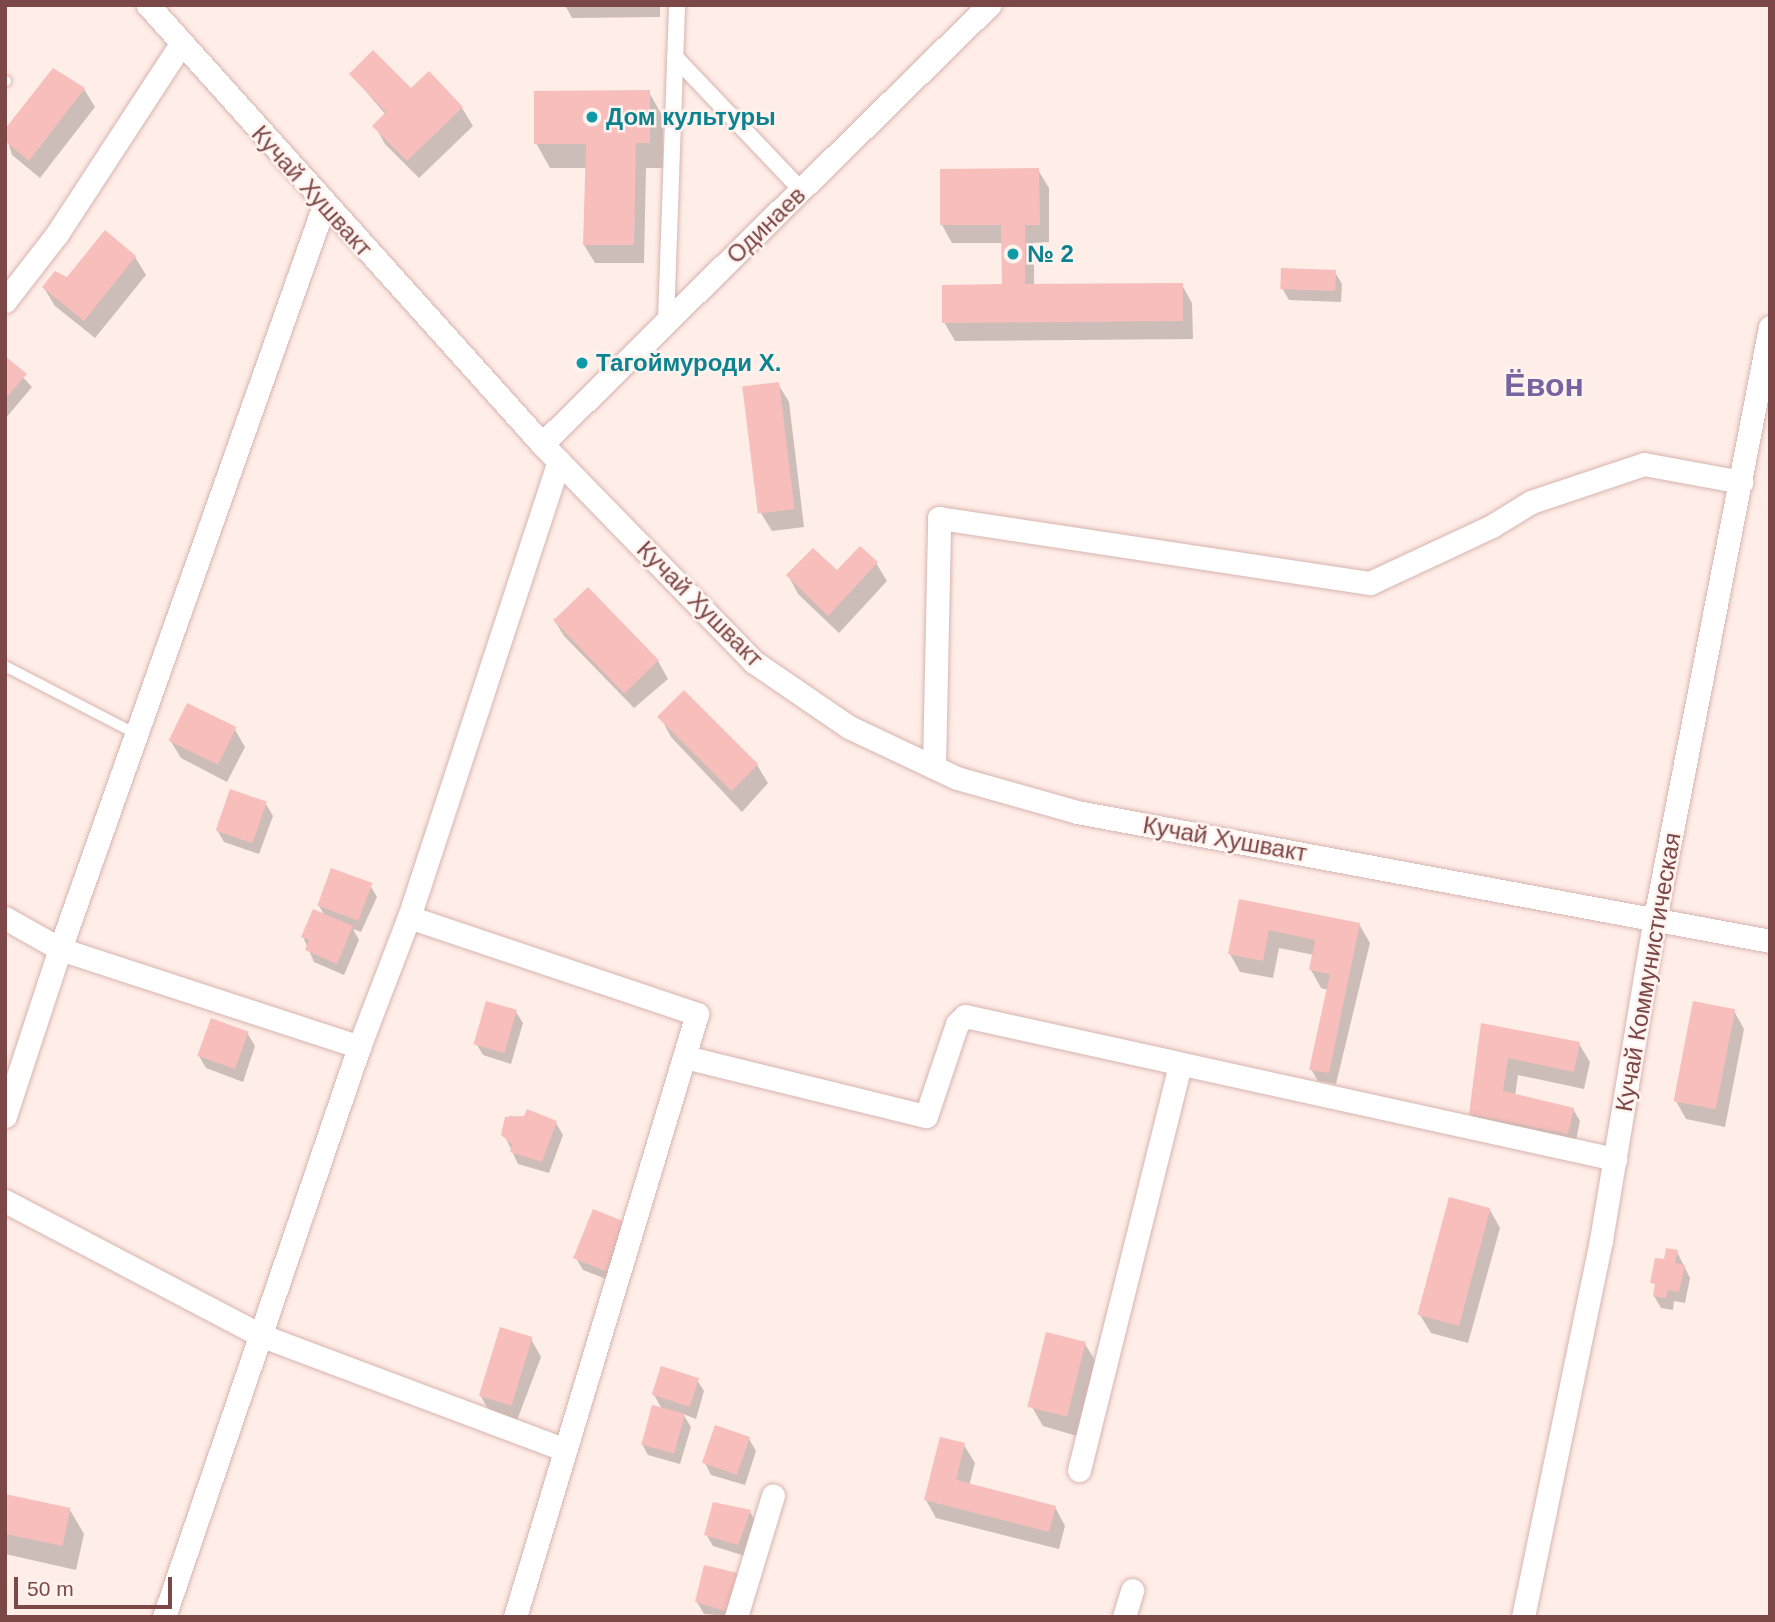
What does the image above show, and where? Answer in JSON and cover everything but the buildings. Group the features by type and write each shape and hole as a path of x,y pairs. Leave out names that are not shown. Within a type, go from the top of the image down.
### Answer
{"street":[{"name":"Кучай Хушвакт","path":"148,5 324,205 542,444 754,662 849,727 957,778 1077,812 1770,941"},
{"path":"666,322 677,5"},
{"name":"Одинаев","path":"542,444 989,5"},
{"path":"5,301 57,234 181,44"},
{"path":"676,57 801,190"},
{"path":"5,1116 60,949 324,205"},
{"name":"Кучай Коммунистическая","path":"1523,1617 1615,1159 1655,918 1770,327"},
{"path":"164,1617 359,1047 409,917 559,461"},
{"path":"934,767 939,518 1370,583 1492,526 1531,502 1644,464 1741,482"},
{"path":"409,917 697,1014 515,1617"},
{"path":"5,918 60,949 359,1047"},
{"path":"685,1057 914,1117 926,1116 957,1024 965,1016 1615,1159"},
{"path":"1079,1470 1180,1064"},
{"path":"5,1201 260,1335 564,1449"},
{"path":"736,1617 773,1495"},
{"path":"1124,1617 1132,1590"}],"lane":[{"path":"5,666 136,734"}],"place":[{"name":"Дом культуры","path":"592,117"},
{"name":"№ 2","path":"1013,254"},
{"name":"Тагоймуроди Х.","path":"582,363"}],"district":[{"name":"Ёвон","path":"1544,385"}]}
